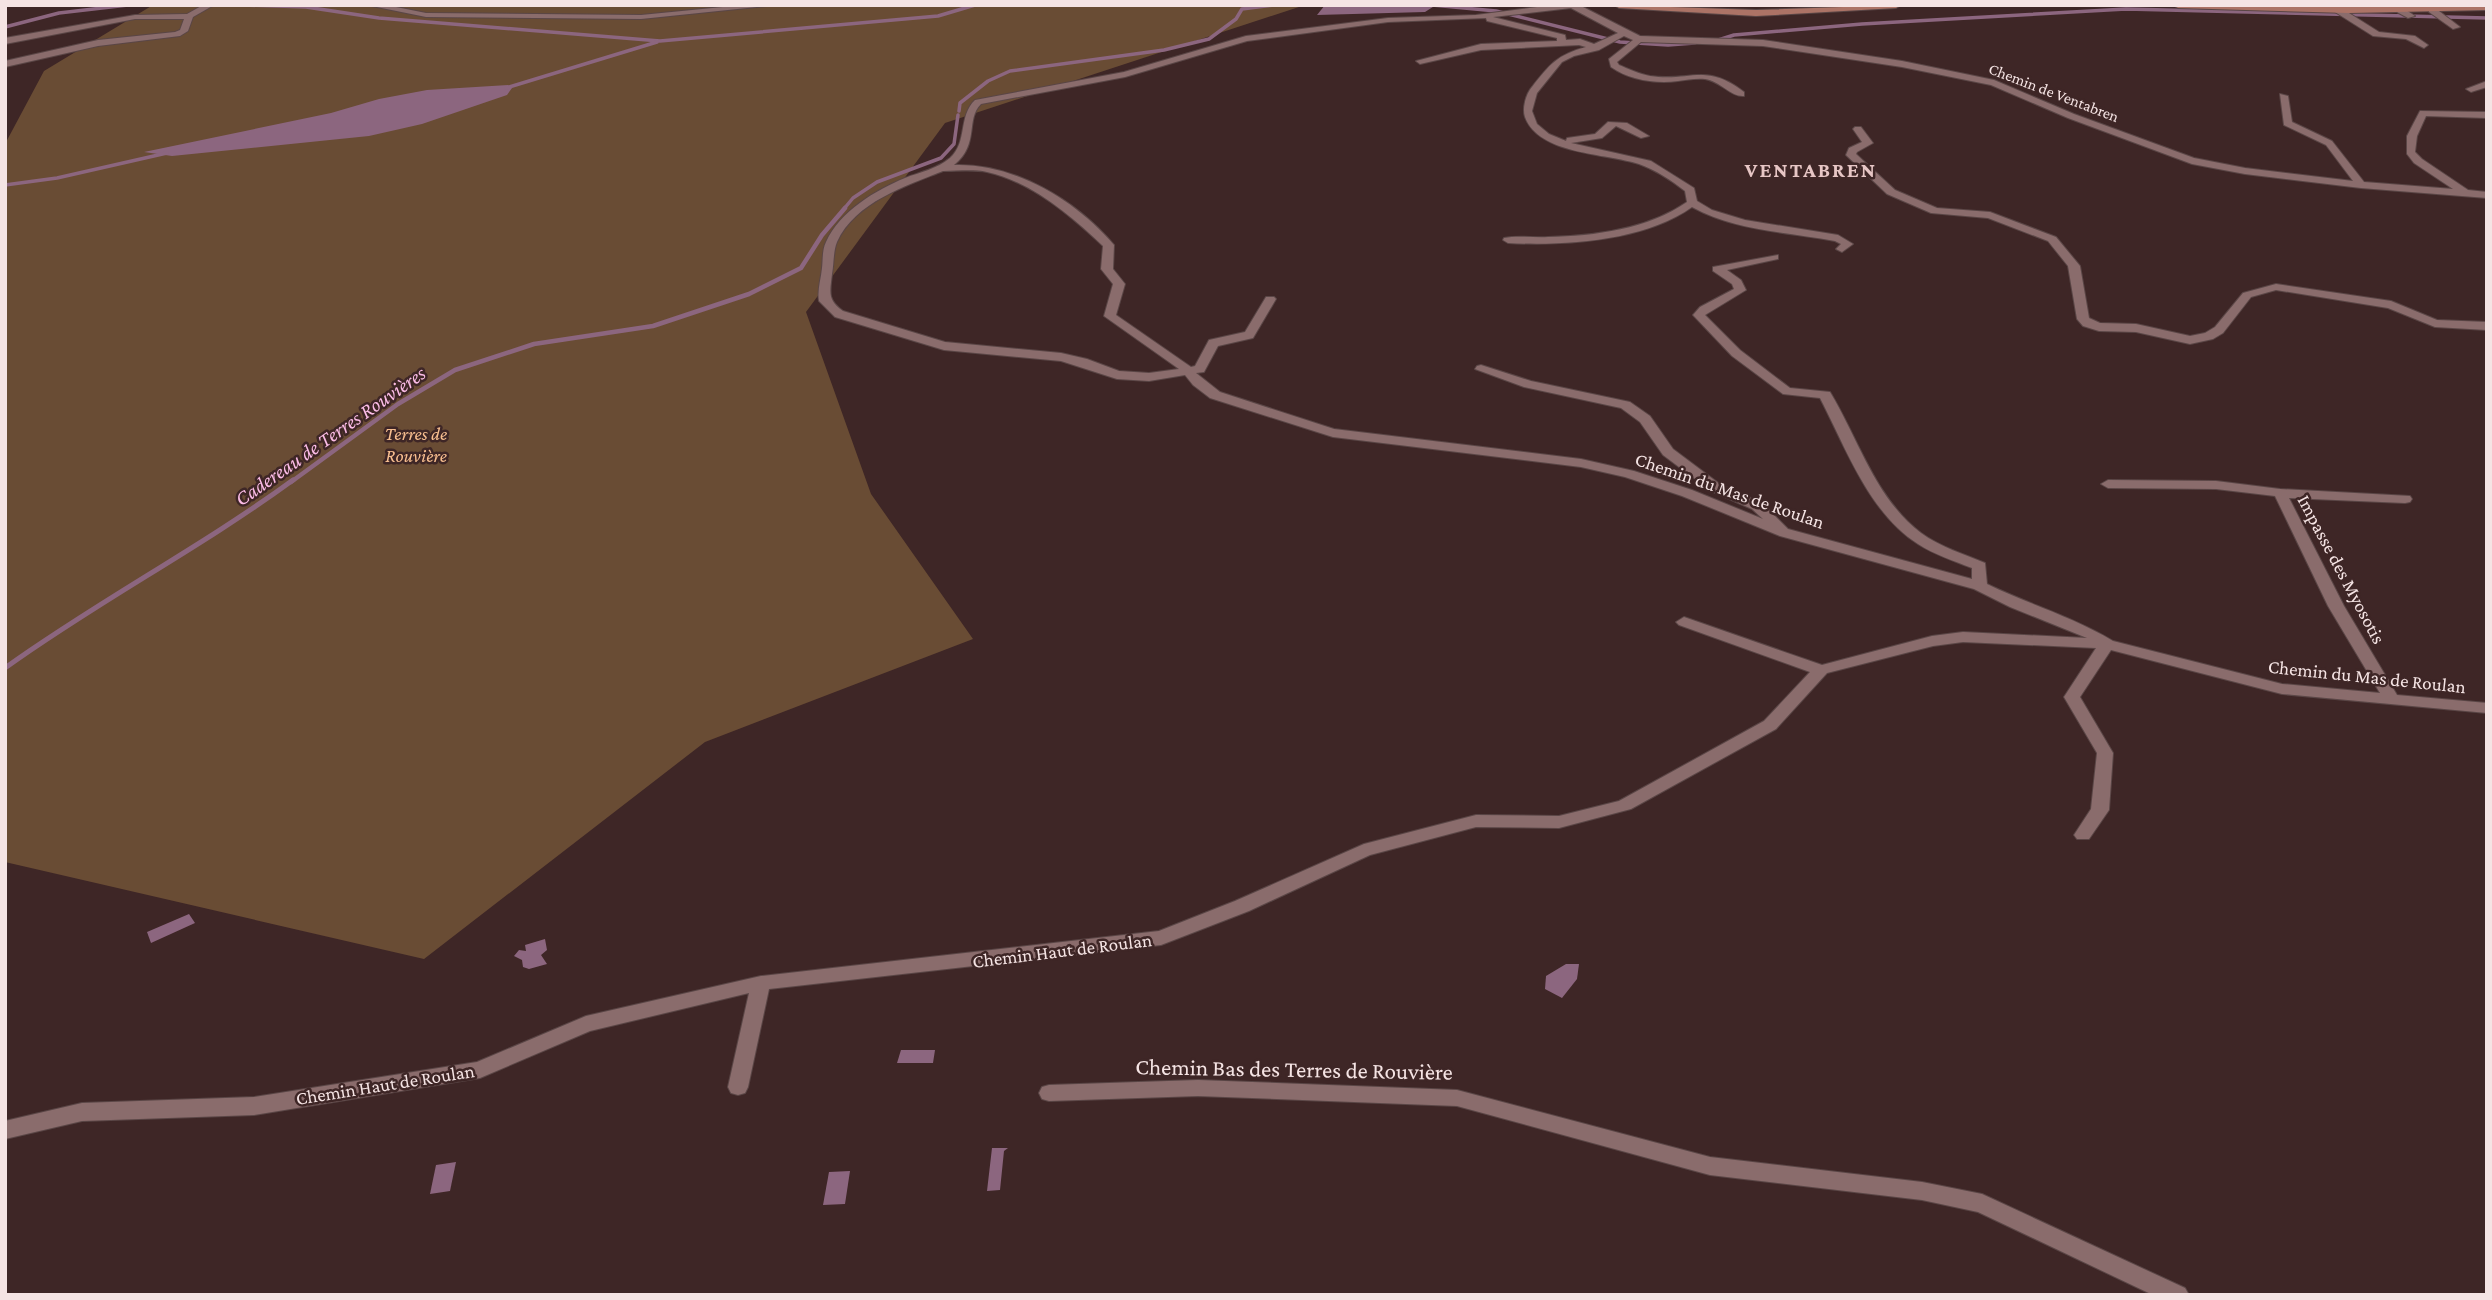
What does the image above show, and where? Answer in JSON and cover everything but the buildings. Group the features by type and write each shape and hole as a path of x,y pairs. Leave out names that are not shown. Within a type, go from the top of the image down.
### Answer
{"main road":[{"path":"1619,5 1775,13 1896,5"},
{"path":"2178,5 2405,13 2434,13 2487,7"}],"street":[{"path":"5,41 135,17 189,16 211,5"},
{"path":"371,5 426,15 628,17 670,16 773,5"},
{"name":"Chemin du Mas de Roulan","path":"1190,372 1149,377 1117,375 1062,357 962,349 930,343 839,314 826,306 823,298 827,255 832,241 846,222 871,202 905,182 952,162 965,149 969,138 969,113 972,106 991,98 1125,74 1246,39 1388,20 1481,16 1573,5"},
{"name":"Chemin de Ventabren","path":"1573,5 1592,13 1616,38 1635,42 1763,43 1902,64 1985,81 2192,161 2245,171 2361,185 2487,195"},
{"path":"2341,11 2376,34 2408,36 2424,46"},
{"path":"2434,13 2456,27"},
{"path":"5,64 99,43 177,34 184,31 189,16"},
{"path":"1481,16 1552,33 1562,37 1561,43"},
{"path":"1616,38 1597,48 1562,57 1531,95 1528,115 1532,127 1554,141 1642,162 1671,174 1690,190 1692,203 1707,213 1739,223 1838,237 1848,244 1842,249"},
{"path":"1420,61 1481,47 1580,42 1597,48"},
{"path":"1635,42 1612,61 1615,67 1653,80 1695,75 1714,77 1727,82 1741,94"},
{"path":"2471,89 2487,84"},
{"path":"2283,96 2287,123 2329,143 2361,185"},
{"path":"2465,192 2418,161 2410,152 2412,136 2423,113 2487,115"},
{"path":"1554,141 1599,137 1615,123 1625,125 1644,136"},
{"path":"1858,129 1868,143 1852,150 1851,155 1891,192 1936,211 1990,215 2052,239 2074,266 2083,319 2099,327 2136,328 2190,340 2209,336 2232,317 2247,296 2276,287 2392,305 2435,323 2487,327"},
{"path":"1574,145 1593,146 1669,162"},
{"name":"Chemin du Mas de Roulan","path":"937,170 963,174 986,169 1002,173 1047,196 1090,227 1109,245 1107,269 1119,284 1110,316 1190,372 1196,382 1215,395 1333,433 1581,463 1687,493 1785,533 1979,586 2015,604 2089,633 2107,644 2281,689 2487,708"},
{"path":"1508,240 1538,242 1572,239 1662,222 1682,212 1692,203"},
{"path":"1774,257 1717,268 1737,282 1740,290 1704,309 1699,315 1736,353 1787,391 1825,395 1858,458 1894,512 1914,535 1938,550 1980,566 1979,586"},
{"path":"1190,372 1200,369 1213,343 1249,335 1270,299"},
{"path":"1481,369 1528,384 1625,405 1645,419 1668,452 1716,488 1757,506 1772,517 1785,533"},
{"name":"Impasse des Myosotis","path":"2108,484 2224,485 2280,493 2405,499"},
{"name":"Impasse des Myosotis","path":"2280,493 2336,606 2392,699"},
{"path":"1684,622 1821,670 1932,641 1963,637 2107,644"},
{"path":"2083,835 2100,810 2105,753 2072,697 2107,644"},
{"name":"Chemin Haut de Roulan","path":"5,1130 82,1112 254,1106 480,1070 586,1024 761,983 1161,938 1242,906 1364,850 1476,821 1559,822 1625,806 1770,725 1821,670"},
{"path":"738,1087 761,983"},
{"name":"Chemin Bas des Terres de Rouvière","path":"1049,1093 1198,1088 1457,1098 1710,1166 1923,1191 1982,1203 2177,1295"}],"green space":[{"name":"Terres de Rouvière","path":"153,5 1305,5 945,123 806,312 871,494 973,639 705,742 424,959 5,862 5,144 44,71"}],"shaded area":[{"path":"1325,5 1436,5 1425,12 1317,15"},
{"path":"508,85 512,88 507,95 422,124 369,136 172,156 144,152 427,90"},
{"path":"189,914 195,923 151,943 147,932"},
{"path":"545,939 547,950 541,955 547,964 529,969 523,967 522,960 514,956 519,950 526,951 525,945"},
{"path":"1566,964 1579,964 1577,979 1562,998 1545,989 1546,976"},
{"path":"901,1050 935,1050 933,1063 897,1063"},
{"path":"992,1148 1008,1148 1004,1151 1000,1190 987,1191"},
{"path":"456,1162 450,1191 430,1194 436,1165"},
{"path":"850,1171 845,1204 823,1205 829,1172"}],"waterway":[{"path":"5,27 59,13 128,5"},
{"path":"243,5 306,7 379,18 660,41 938,16 975,5"},
{"name":"Cadereau de Terres Rouvières","path":"959,111 960,103 988,81 1010,71 1164,50 1209,39 1236,19 1242,9 1274,5"},
{"path":"1432,5 1496,11 1620,42 1668,45 1695,43"},
{"path":"1715,41 1734,35 1862,24 2126,9 2487,18"},
{"path":"506,88 657,42"},
{"name":"Cadereau de Terres Rouvières","path":"843,210 853,198 877,182 941,158 954,144 958,115"},
{"path":"5,185 57,178 167,153"},
{"name":"Cadereau de Terres Rouvières","path":"291,482 398,404 455,370 534,344 653,326 749,294 801,268 822,235 845,208"},
{"name":"Cadereau de Terres Rouvières","path":"5,668 40,643 222,529 293,480"}],"district":[{"name":"VENTABREN","path":"1811,170"}]}
